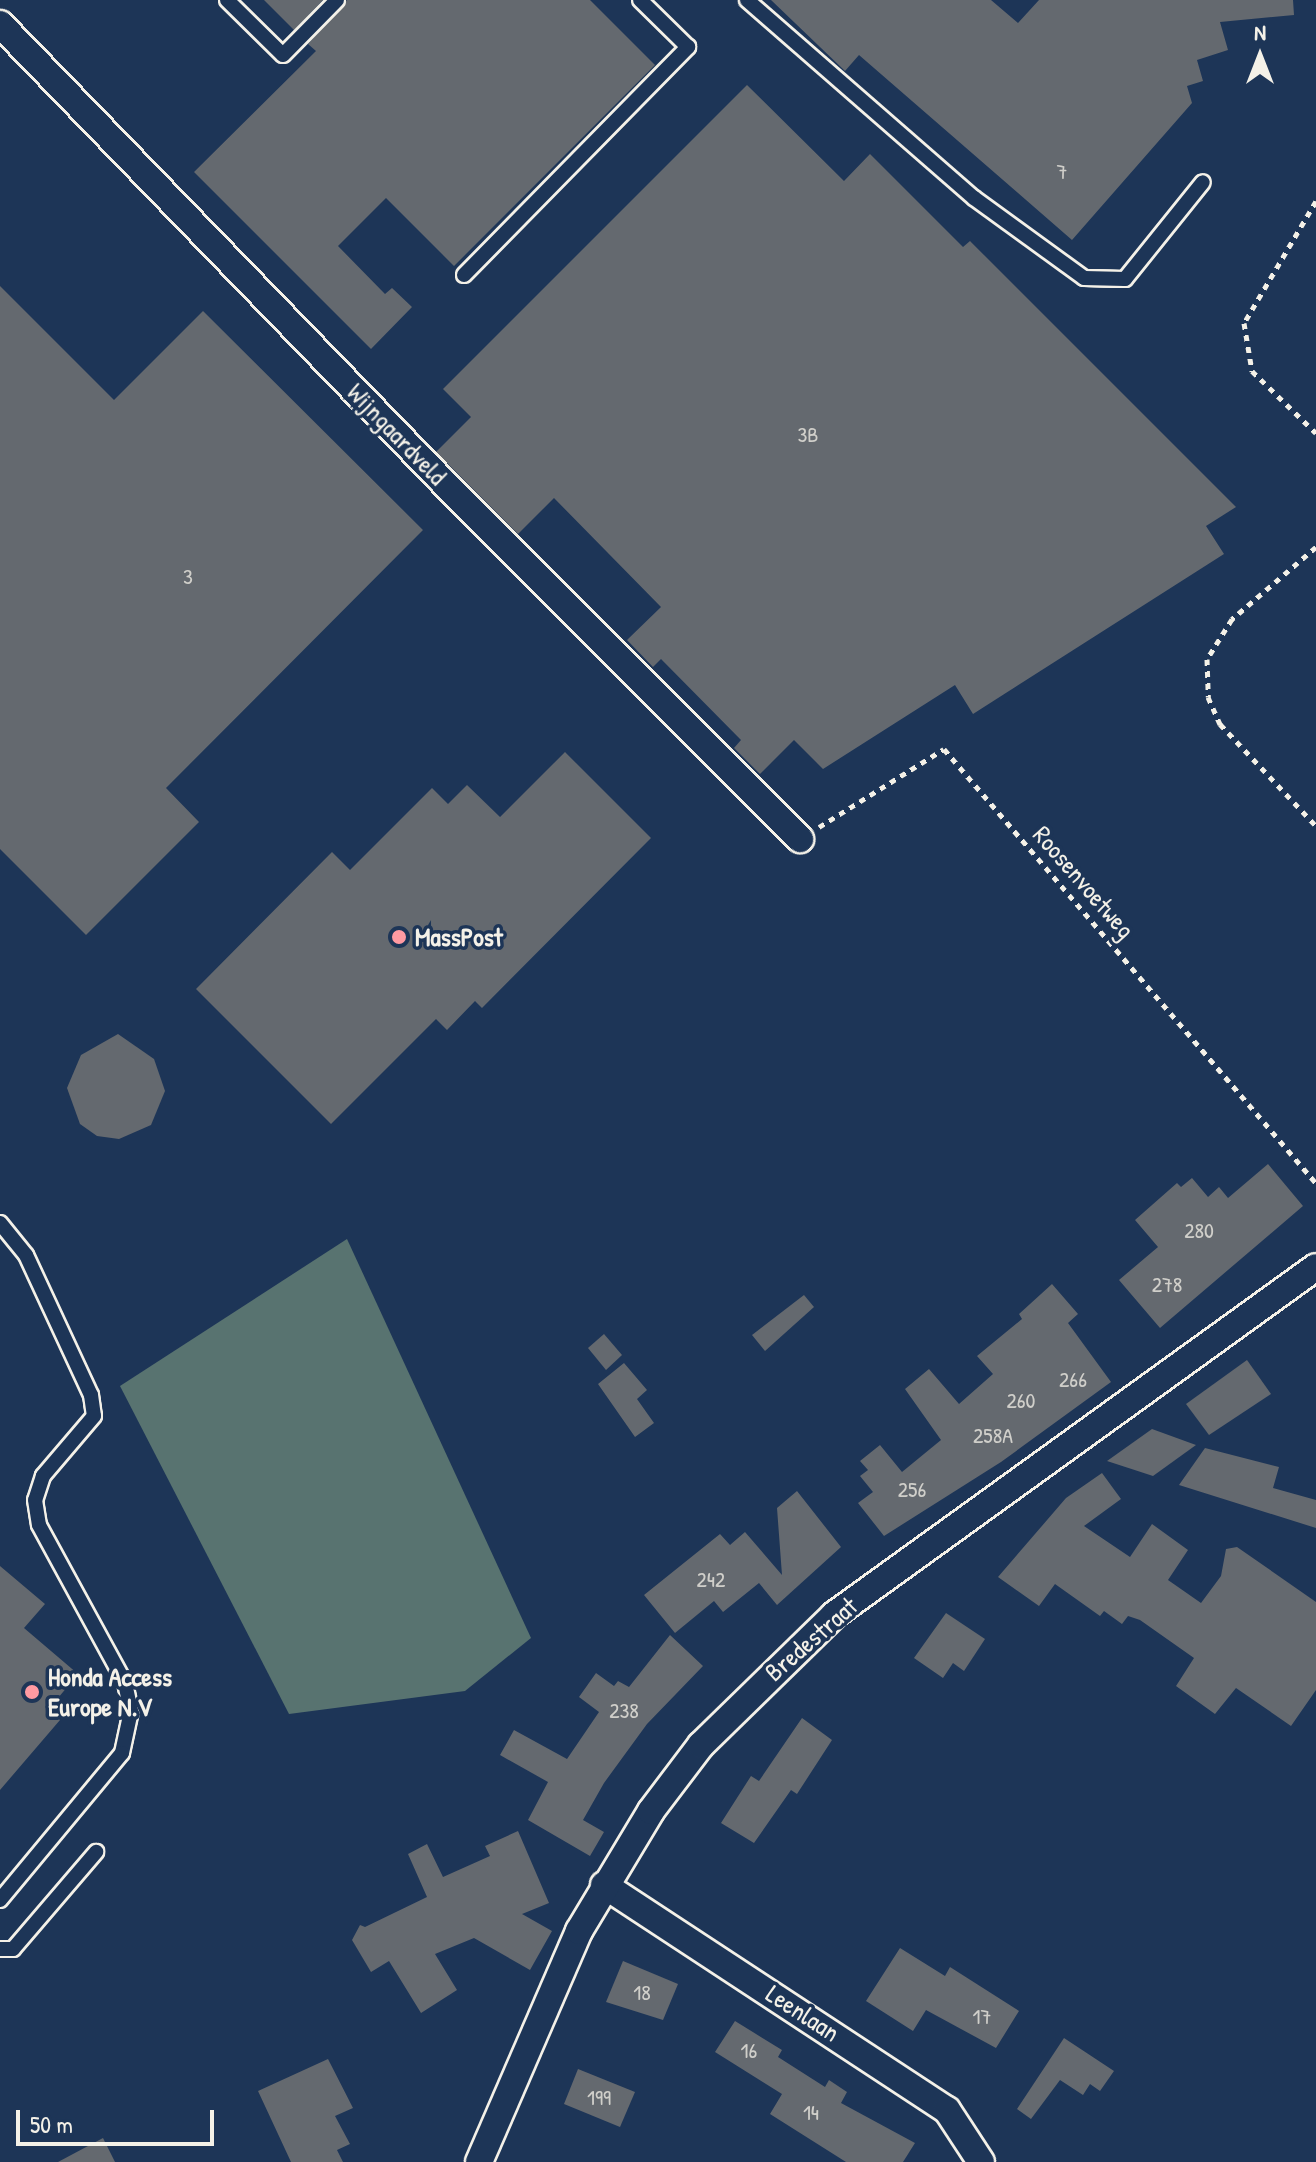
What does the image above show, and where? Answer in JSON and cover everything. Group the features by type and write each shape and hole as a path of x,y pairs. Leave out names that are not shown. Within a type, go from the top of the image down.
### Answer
{"street":[{"name":"Wijngaardveld","path":"0,24 453,492 800,839"},
{"name":"Bredestraat","path":"479,2162 579,1931 604,1885 701,1745 834,1615 1316,1267"},
{"name":"Leenlaan","path":"604,1885 947,2110 981,2162"}],"lane":[{"path":"227,0 283,55 337,0"},
{"path":"464,275 688,47 640,0"},
{"path":"747,0 974,198 1084,278 1125,279 1203,182"},
{"path":"0,1223 26,1255 91,1395 94,1416 43,1476 35,1500 39,1525 125,1683 131,1711 122,1753 0,1900"},
{"path":"0,1949 13,1949 96,1852"}],"path":[{"path":"1316,201 1244,323 1252,371 1316,433"},
{"path":"1316,547 1232,619 1207,659 1208,697 1220,724 1316,826"},
{"name":"Roosenvoetweg","path":"800,839 944,749 1316,1183"}],"green space":[{"path":"347,1239 531,1638 465,1691 289,1714 120,1386"}],"building":[{"path":"264,0 323,0 294,30"},
{"path":"347,0 590,0 655,65 454,266 386,198 338,246 385,294 392,288 412,307 371,349 194,172 316,51 308,44"},
{"path":"771,0 991,0 1018,23 1039,0 1293,0 1294,15 1220,22 1228,50 1197,60 1203,81 1187,86 1192,103 1072,240 859,55 845,71"},
{"path":"747,85 844,181 870,154 963,247 970,241 1236,507 1206,526 1224,554 973,714 955,685 823,769 794,740 760,774 734,748 741,740 661,659 653,667 627,640 661,607 554,498 518,534 436,452 471,417 443,389"},
{"path":"0,286 114,400 203,311 423,530 166,788 199,822 86,935 0,849"},
{"name":"MassPost","path":"565,752 651,838 482,1008 475,1001 447,1030 436,1019 331,1124 196,989 332,852 350,870 432,788 448,804 467,785 500,817"},
{"path":"118,1034 154,1059 165,1091 151,1125 119,1139 97,1136 80,1124 67,1088 81,1055"},
{"path":"1268,1164 1303,1206 1160,1328 1119,1280 1158,1247 1135,1220 1177,1183 1181,1187 1192,1178 1208,1197 1219,1187 1228,1198"},
{"path":"1052,1284 1078,1314 1068,1323 1111,1382 1001,1462 884,1536 858,1503 873,1492 860,1476 868,1470 860,1461 880,1445 902,1472 941,1440 905,1389 929,1369 959,1404 993,1374 977,1356 1022,1319 1019,1314"},
{"path":"804,1295 814,1307 765,1351 752,1335"},
{"path":"604,1334 622,1355 606,1370 588,1348"},
{"path":"1247,1360 1271,1394 1209,1435 1186,1404"},
{"path":"624,1363 647,1390 637,1399 654,1423 635,1437 598,1384"},
{"path":"1152,1429 1196,1445 1153,1476 1107,1461"},
{"path":"1205,1448 1279,1467 1273,1488 1316,1500 1316,1528 1179,1485"},
{"path":"1102,1473 1121,1499 1084,1526 1130,1557 1152,1524 1188,1550 1168,1580 1201,1603 1221,1576 1226,1549 1237,1547 1316,1602 1316,1690 1291,1726 1236,1688 1215,1714 1176,1686 1194,1658 1140,1620 1128,1616 1122,1624 1104,1611 1100,1616 1055,1584 1039,1606 998,1577 1066,1498"},
{"path":"797,1491 841,1547 777,1605 759,1583 723,1612 714,1601 675,1633 644,1595 720,1534 730,1545 745,1532 782,1575 777,1508"},
{"name":"Honda Access Europe N.V","path":"0,1566 45,1604 24,1628 78,1674 48,1710 60,1720 0,1790"},
{"path":"946,1613 985,1639 964,1671 953,1663 943,1678 914,1658"},
{"path":"670,1635 703,1666 647,1724 604,1783 583,1820 604,1832 590,1856 528,1820 548,1782 500,1755 514,1730 567,1759 599,1712 579,1697 596,1673 614,1686 618,1681 629,1687"},
{"path":"802,1718 832,1740 797,1794 791,1790 754,1843 721,1823 751,1776 759,1781"},
{"path":"518,1831 549,1903 522,1914 552,1931 530,1970 474,1938 435,1954 457,1990 421,2013 389,1961 371,1972 352,1940 360,1925 365,1927 427,1897 408,1854 427,1844 443,1877 490,1856 485,1846"},
{"path":"900,1948 945,1976 950,1967 1019,2011 996,2048 926,2010 913,2031 866,2001"},
{"path":"623,1961 678,1984 663,2020 606,2002"},
{"path":"735,2021 782,2050 778,2057 825,2087 829,2080 847,2092 841,2103 915,2143 903,2162 846,2162 770,2114 782,2094 715,2052"},
{"path":"1064,2038 1114,2071 1100,2091 1090,2084 1083,2095 1060,2080 1031,2119 1017,2109"},
{"path":"328,2059 353,2108 335,2116 350,2144 337,2150 343,2162 291,2162 258,2091"},
{"path":"578,2069 635,2092 620,2127 564,2104"},
{"path":"103,2138 115,2162 58,2162"}],"place":[{"name":"MassPost","path":"399,937"},
{"name":"Honda Access Europe N.V","path":"32,1692"}]}
